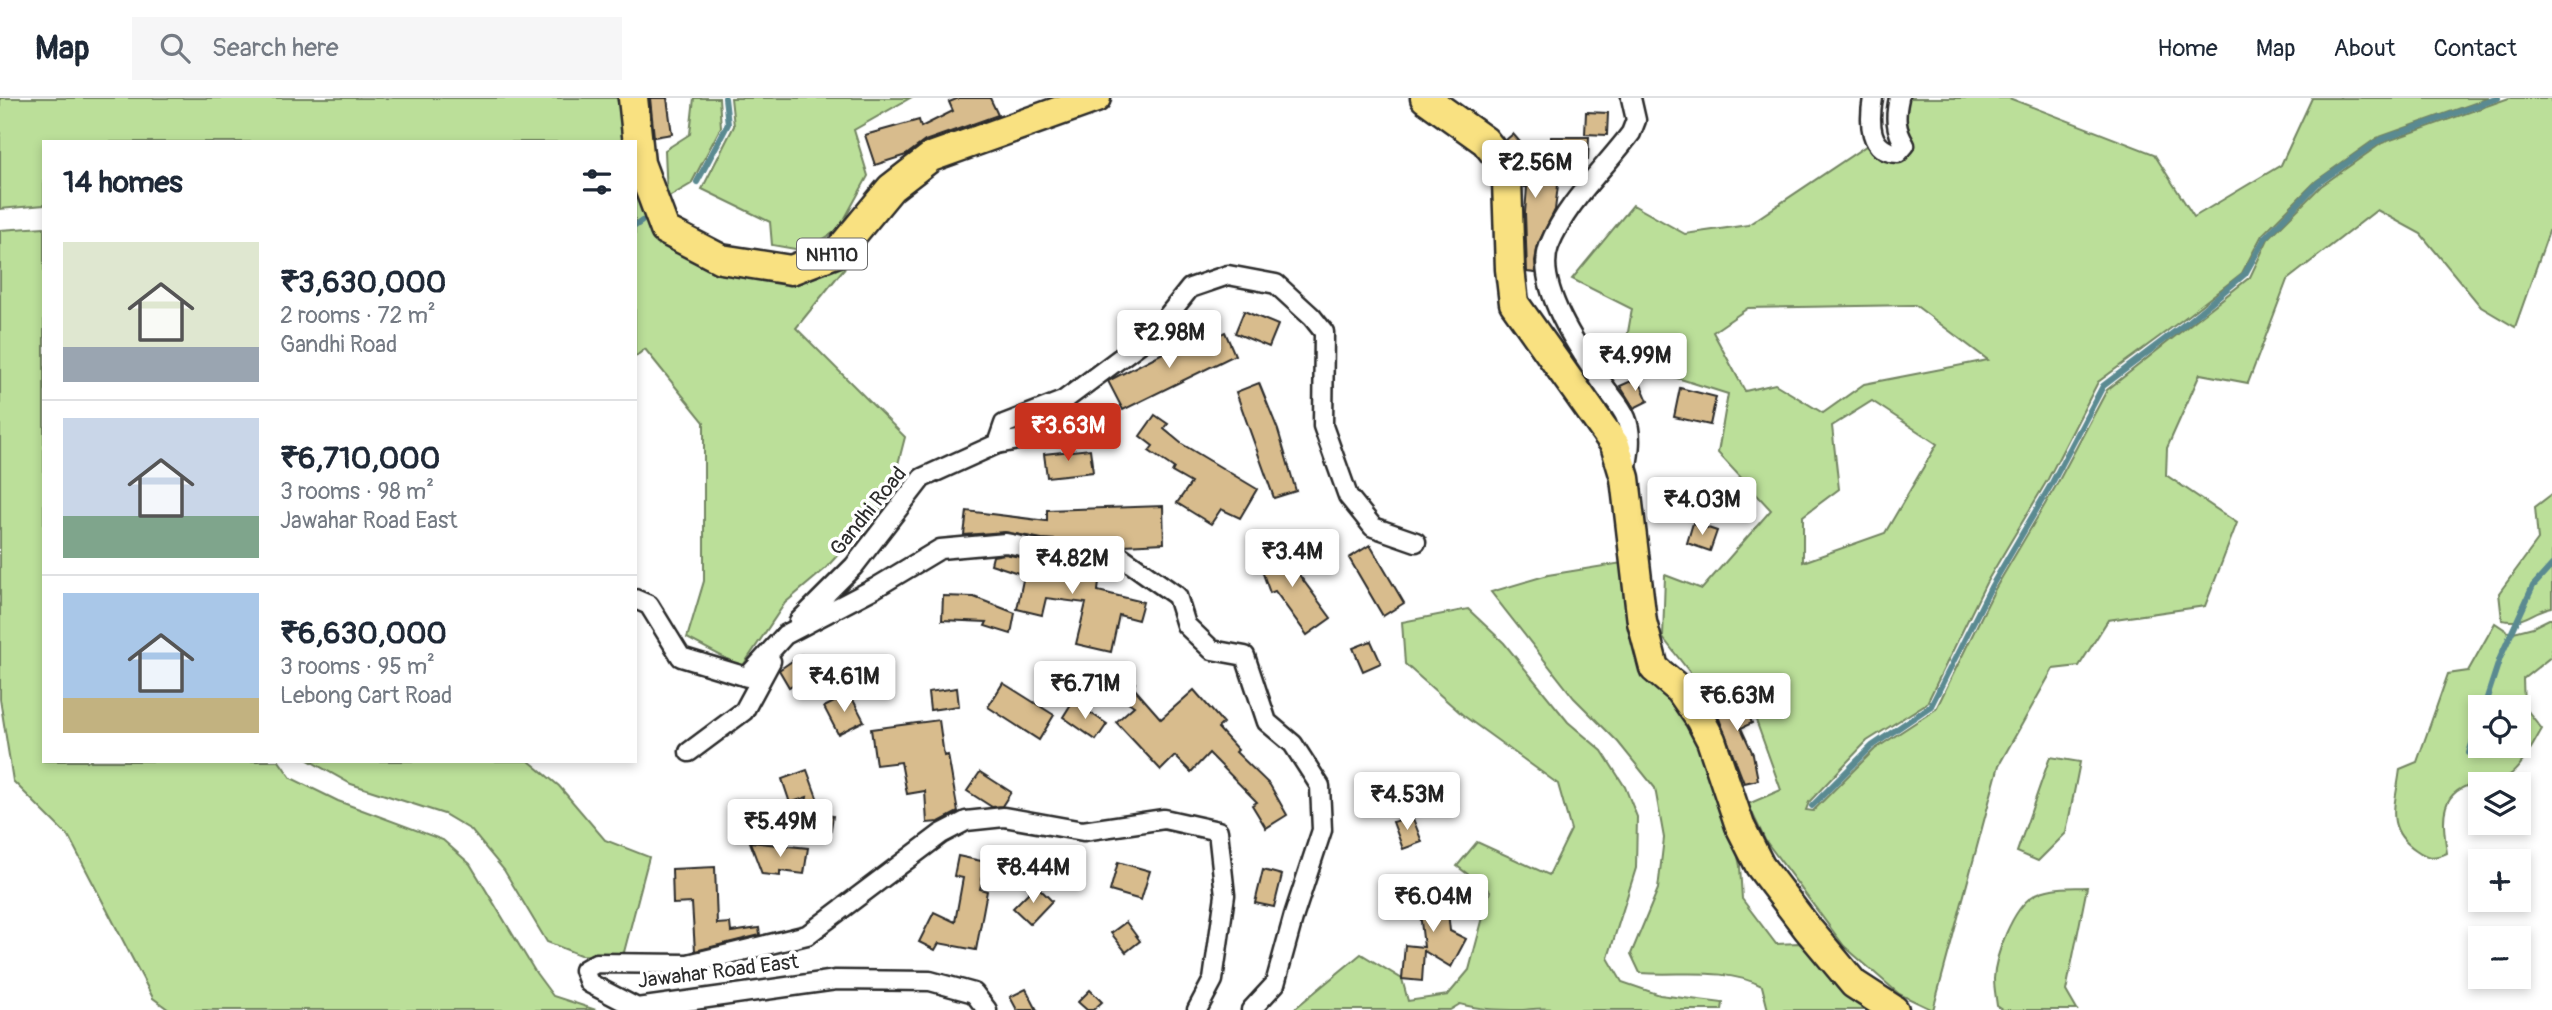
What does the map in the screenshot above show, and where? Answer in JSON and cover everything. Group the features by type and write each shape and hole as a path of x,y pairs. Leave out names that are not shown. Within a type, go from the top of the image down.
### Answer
{"highway":[{"name":"NH110","path":"633,98 640,163 664,230 721,259 791,270 838,252 891,188 931,158 1096,98"},
{"path":"1425,98 1485,141 1501,161 1507,181 1514,303 1615,445 1625,478 1642,622 1654,668 1680,690 1700,719 1711,740 1740,826 1760,866 1854,984 1894,1010"}],"street":[{"path":"1625,478 1630,448 1626,418 1583,354 1547,281 1545,262 1550,246 1574,204 1631,133 1636,120 1631,98"},
{"path":"1873,98 1873,136 1878,146 1887,153 1898,153 1905,145 1898,134 1895,121 1899,98"},
{"name":"Gandhi Road","path":"689,752 744,711 785,635 854,566 922,478 997,444 1004,424 1063,401 1154,333 1190,289 1228,275 1276,284 1312,317 1324,332 1323,426 1348,496 1373,527 1416,542"},
{"path":"997,444 1055,433"},
{"path":"637,600 649,606 681,657 747,677 785,635 875,588 940,549 1006,543 1041,550 1119,555 1177,596 1186,625 1212,650 1245,656 1267,722 1293,744 1320,786 1322,830 1275,984 1251,1010"},
{"name":"Jawahar Road East","path":"987,1010 974,993 930,981 835,980 637,1007 589,983 584,970 596,963 688,964 807,935 941,834 965,821 1004,817 1083,831 1164,819 1218,831 1224,895 1213,980 1197,1010"}],"green space":[{"path":"0,98 617,98 626,140 42,140 42,205 0,209"},
{"path":"694,98 719,98 721,127 691,184 667,198 665,150 690,134"},
{"path":"731,98 910,98 854,130 868,176 839,229 820,241 795,249 772,245 770,222 702,189 734,126"},
{"path":"1902,98 2009,98 2154,154 2194,217 2281,165 2312,98 2489,98 2377,138 2316,181 2262,235 2242,273 2098,382 2048,479 1986,583 1927,703 1867,741 1809,802 1806,810 1813,811 1875,749 1936,709 1995,589 2057,484 2107,390 2250,277 2268,239 2321,186 2382,143 2509,98 2552,98 2552,223 2515,327 2481,307 2421,234 2377,210 2287,280 2248,383 2200,374 2167,448 2166,475 2237,523 2205,606 2108,620 2079,666 2053,669 1999,765 1933,1010 1899,994 1844,946 1765,840 1748,804 1781,790 1744,687 1710,698 1663,638 1665,575 1702,589 1771,510 1718,453 1728,394 1623,361 1632,309 1572,279 1633,205 1685,234 1748,225 1869,144 1897,157","holes":["1915,305 1988,360 1864,384 1823,413 1775,384 1745,391 1713,332 1748,308","1872,401 1937,444 1885,533 1803,562 1803,516 1839,489 1832,426"]},
{"path":"637,184 706,261 763,280 804,280 859,250 796,328 905,437 889,499 825,569 785,603 742,667 687,638 704,581 704,422 645,349 637,355"},
{"path":"42,227 42,763 280,763 291,778 338,801 443,840 470,864 536,973 553,996 596,1010 169,1010 153,998 69,837 13,781 0,699 0,230"},
{"path":"2552,494 2552,607 2516,621 2502,620 2499,593 2538,540 2535,507"},
{"path":"1628,562 1679,698 1721,778 1740,866 1742,899 1776,944 1799,943 1849,991 1880,1010 1768,1010 1762,986 1748,980 1718,974 1640,973 1631,954 1658,889 1664,838 1655,788 1618,742 1574,698 1491,592 1548,575"},
{"path":"1468,609 1504,643 1568,722 1602,751 1625,787 1637,817 1636,868 1608,958 1622,982 1660,995 1723,1003 1722,1010 1507,1010 1460,1004 1450,1010 1293,1010 1361,954 1402,979 1408,1001 1448,995 1469,970 1490,891 1457,866 1477,842 1549,875 1571,830 1558,784 1464,716 1405,664 1402,622"},
{"path":"2552,619 2552,656 2523,679 2524,695 2468,695 2468,758 2524,758 2513,772 2468,772 2468,785 2456,791 2446,807 2444,828 2447,853 2434,857 2424,855 2406,842 2395,824 2400,769 2417,762 2448,674 2468,671 2495,623 2510,633"},
{"path":"2531,715 2542,729 2531,747"},
{"path":"2050,757 2080,762 2066,833 2038,861 2017,852"},
{"path":"314,763 531,763 559,786 605,840 649,857 623,956 580,955 547,942 504,870 471,830 444,814 351,784"},
{"path":"2087,887 2066,991 2077,1010 2003,1010 1997,1006 1995,969 2006,933 2019,911 2039,893 2059,888"}],"building":[{"path":"650,98 667,98 672,134 654,137"},
{"path":"959,98 990,98 998,115 925,141 906,155 875,165 865,135 919,120 921,127 953,111 949,102"},
{"path":"1586,112 1608,113 1607,135 1585,134"},
{"path":"1513,134 1558,185 1555,210 1538,244 1536,273 1527,272 1527,187 1525,170 1506,140"},
{"path":"1551,137 1589,137 1588,160 1551,159"},
{"path":"1244,311 1278,325 1269,347 1235,333"},
{"path":"1225,332 1235,355 1123,410 1108,381 1184,342 1188,349"},
{"path":"1638,378 1648,401 1634,408 1620,386"},
{"path":"1259,383 1278,430 1296,491 1274,498 1236,392"},
{"path":"1680,388 1716,397 1710,425 1674,417"},
{"path":"1155,415 1168,424 1164,429 1182,444 1257,489 1240,518 1221,509 1211,524 1177,503 1191,483 1172,472 1174,468 1149,451 1153,446 1140,436"},
{"path":"1090,449 1093,472 1047,477 1044,454"},
{"path":"1163,506 1164,543 1123,545 1042,539 1005,532 964,535 967,511 1047,521 1047,510"},
{"path":"1693,523 1717,531 1710,551 1687,543"},
{"path":"1289,545 1300,576 1331,618 1307,635 1275,591 1270,593 1257,557"},
{"path":"1370,545 1404,603 1383,616 1349,558"},
{"path":"1005,554 1040,561 1101,565 1098,591 1143,602 1138,620 1119,615 1111,652 1076,644 1086,603 1046,598 1042,615 1017,609 1024,575 991,564 993,556"},
{"path":"943,596 974,597 1015,613 1011,634 985,626 987,622 942,620"},
{"path":"1371,641 1381,663 1363,671 1353,648"},
{"path":"801,655 812,673 789,687 779,670"},
{"path":"1120,673 1135,683 1133,687 1161,719 1194,690 1223,723 1218,728 1238,750 1236,752 1270,785 1287,815 1266,828 1252,805 1257,802 1209,753 1191,772 1175,756 1161,770 1116,722 1134,706 1109,689"},
{"path":"1003,683 1054,715 1039,740 988,707"},
{"path":"957,688 959,706 930,710 928,692"},
{"path":"1739,691 1752,723 1741,728 1753,754 1758,780 1744,783 1713,703"},
{"path":"850,694 864,721 838,734 824,707"},
{"path":"1073,701 1107,724 1096,740 1063,717"},
{"path":"939,720 944,756 948,755 958,812 939,822 927,823 925,791 907,794 901,762 876,765 871,729"},
{"path":"807,770 823,814 833,816 830,835 802,830 807,797 790,803 782,779"},
{"path":"980,772 1011,792 1002,806 992,807 967,791"},
{"path":"1412,816 1422,842 1403,849 1393,822"},
{"path":"750,842 808,848 804,874 780,871 780,876 762,874"},
{"path":"958,856 986,862 980,889 987,891 976,950 939,943 935,950 919,942 934,912 955,922 963,878 954,876"},
{"path":"1118,862 1150,871 1141,900 1110,891"},
{"path":"715,867 717,924 730,923 731,932 759,928 760,935 695,951 692,903 673,904 672,869"},
{"path":"1263,870 1282,875 1274,907 1255,903"},
{"path":"1429,876 1445,878 1441,902 1447,901 1450,931 1466,939 1451,967 1424,951 1422,981 1402,979 1405,945 1424,947 1419,904 1426,903"},
{"path":"1036,885 1052,901 1030,924 1013,908"},
{"path":"1126,922 1140,941 1126,952 1111,933"},
{"path":"1026,989 1037,1010 1017,1010 1010,997"},
{"path":"1090,990 1102,1002 1093,1010 1087,1010 1078,1002"}],"waterway":[{"path":"697,182 728,124 725,98"},
{"path":"1812,806 1872,746 1931,706 1991,587 2052,483 2103,386 2185,324 2245,274 2265,238 2318,183 2380,140 2498,98"},
{"path":"637,225 642,221"},
{"path":"2488,695 2500,658 2533,586 2552,565"}]}
